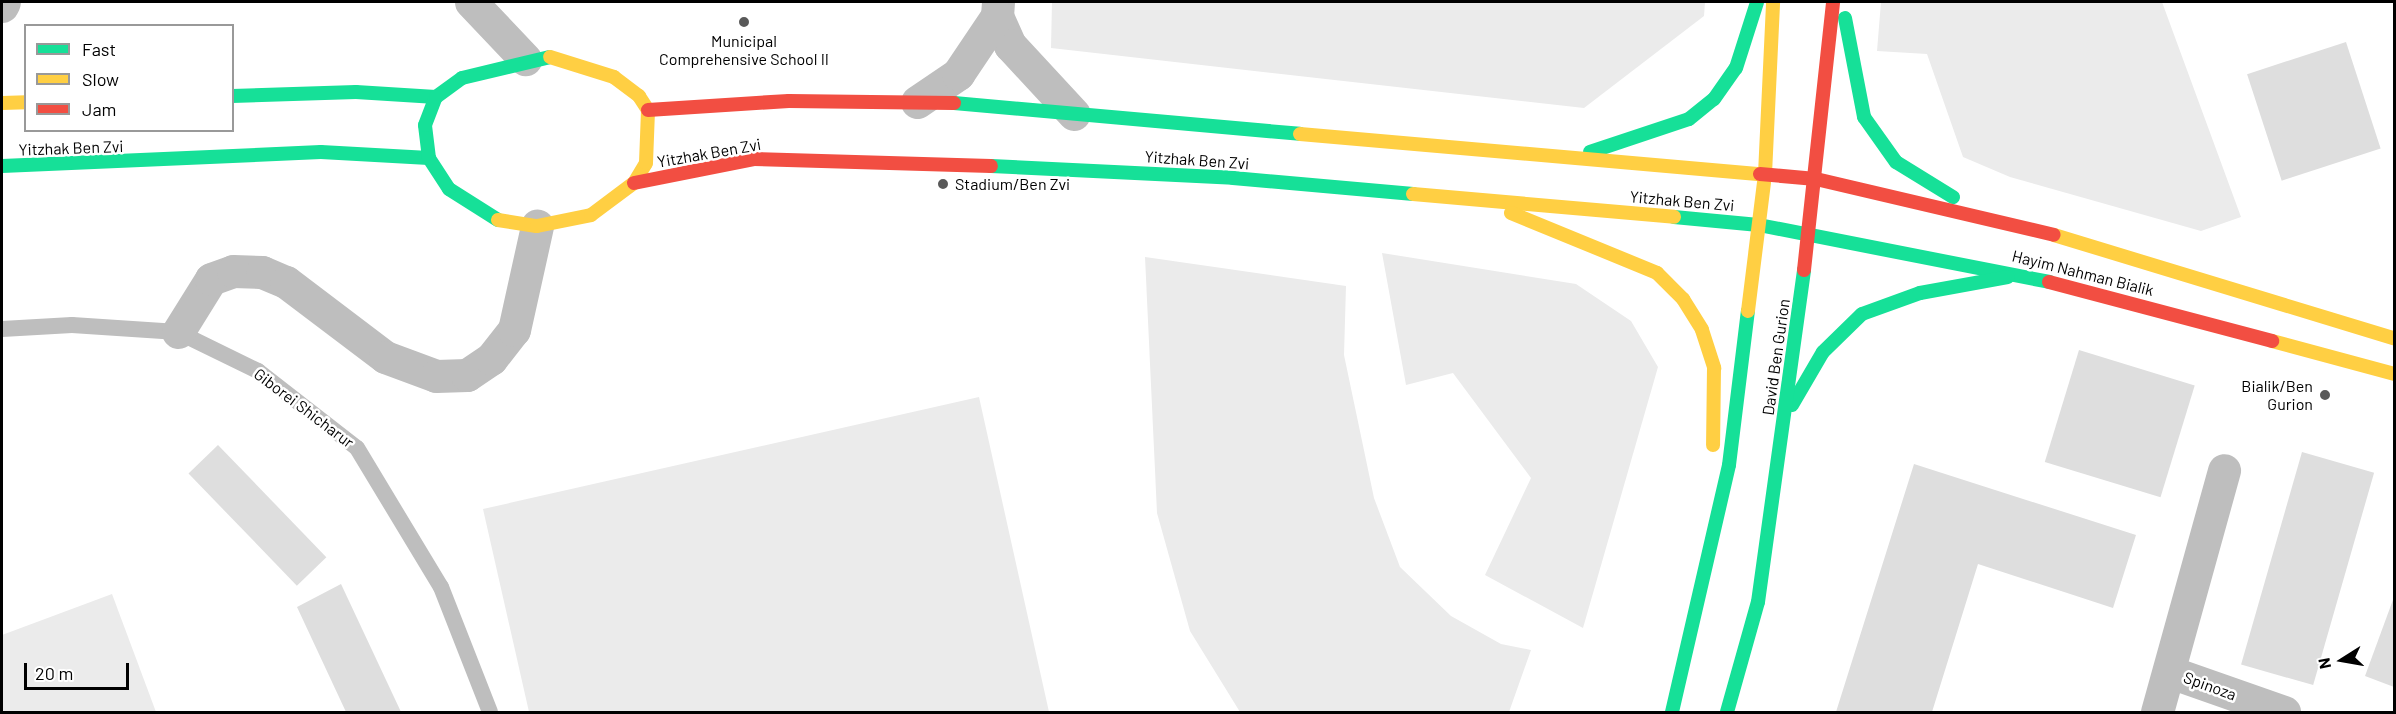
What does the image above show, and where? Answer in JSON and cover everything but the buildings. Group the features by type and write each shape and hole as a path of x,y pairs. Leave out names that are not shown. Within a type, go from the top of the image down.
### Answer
{"street":[{"path":"2,6 4,2"},
{"path":"471,2 525,59"},
{"path":"1571,158 1689,119 1706,106 1736,68 1757,2"},
{"name":"David Ben Gurion","path":"1672,712 1729,465 1764,174 1773,2"},
{"name":"David Ben Gurion","path":"1727,712 1758,602 1816,179 1833,2"},
{"path":"1843,2 1864,117 1896,162 1960,200 2045,232"},
{"path":"917,102 958,74 997,9"},
{"path":"997,9 1010,45 1033,76 1074,114"},
{"path":"525,59 578,62 614,77 648,110 646,163 634,183 591,214 537,226 510,225 476,211 449,189 429,158 425,125 436,97 462,78 525,59"},
{"path":"234,96 356,92 436,97"},
{"name":"Yitzhak Ben Zvi","path":"648,110 789,101 917,102 1764,174"},
{"path":"2,103 24,102"},
{"name":"Yitzhak Ben Zvi","path":"2,166 321,152 429,158"},
{"name":"Yitzhak Ben Zvi","path":"634,183 754,159 862,160 1233,178 1759,225"},
{"name":"Hayim Nahman Bialik","path":"1764,174 1816,179 2045,232 2394,338"},
{"path":"1482,201 1657,273 1683,299 1702,330 1714,368 1713,536"},
{"name":"Hayim Nahman Bialik","path":"1759,225 1809,232 2024,275 2394,374"},
{"path":"178,332 211,279 233,271 262,272 286,282 386,357 436,376 466,375 491,359 514,330 537,226"},
{"path":"1785,416 1824,352 1862,314 1920,293 2024,275"},
{"path":"2157,712 2170,672 2224,470"},
{"name":"Spinoza","path":"2170,672 2284,712"}],"lane":[{"name":"Giborei Shicharur","path":"2,329 72,325 178,332 258,371 357,448 441,587 490,712"}],"shaded area":[{"path":"1052,2 1705,2 1704,16 1584,108 1051,48"},
{"path":"1881,2 2162,2 2241,217 2201,231 2010,177 1963,157 1927,54 1877,51"},
{"path":"1382,253 1576,284 1631,321 1658,367 1583,628 1485,575 1531,478 1453,373 1406,385"},
{"path":"1145,257 1346,286 1344,355 1374,498 1400,567 1451,616 1501,644 1531,650 1509,712 1240,712 1190,631 1157,513"},
{"path":"979,397 1049,712 529,712 483,509"},
{"path":"112,594 156,712 2,712 2,635"}],"traffic: fast":[{"path":"1590,152 1689,119 1714,99 1736,68 1757,2"},
{"path":"1845,18 1864,117 1896,162 1953,197"},
{"path":"498,220 449,189 429,158 425,125 436,97 462,78 550,57"},
{"path":"234,96 356,92 436,97"},
{"path":"954,103 1300,134"},
{"path":"2,166 321,152 429,158"},
{"path":"991,166 1233,178 1413,194"},
{"path":"1674,217 1759,225 2049,282"},
{"path":"1727,712 1758,602 1804,270"},
{"path":"1792,405 1823,352 1862,314 1920,293 2008,277"},
{"path":"1672,712 1729,465 1748,311"}],"traffic: slow":[{"path":"1748,311 1765,174 1773,2"},
{"path":"498,220 537,226 591,215 634,183 646,163 648,110 639,96 614,77 550,57"},
{"path":"2,103 24,102"},
{"path":"1300,134 1760,174"},
{"path":"1413,194 1674,217"},
{"path":"1511,213 1657,273 1683,299 1702,330 1714,368 1713,445"},
{"path":"2054,235 2394,338"},
{"path":"2272,341 2394,374"}],"traffic: jam":[{"path":"1804,270 1833,2"},
{"path":"648,110 789,101 954,103"},
{"path":"634,183 754,159 991,166"},
{"path":"1760,174 1816,179 2054,235"},
{"path":"2049,282 2272,341"}],"place":[{"name":"Municipal Comprehensive School II","path":"744,22"},
{"name":"Stadium/Ben Zvi","path":"943,184"},
{"name":"Bialik/Ben Gurion","path":"2325,395"}]}
